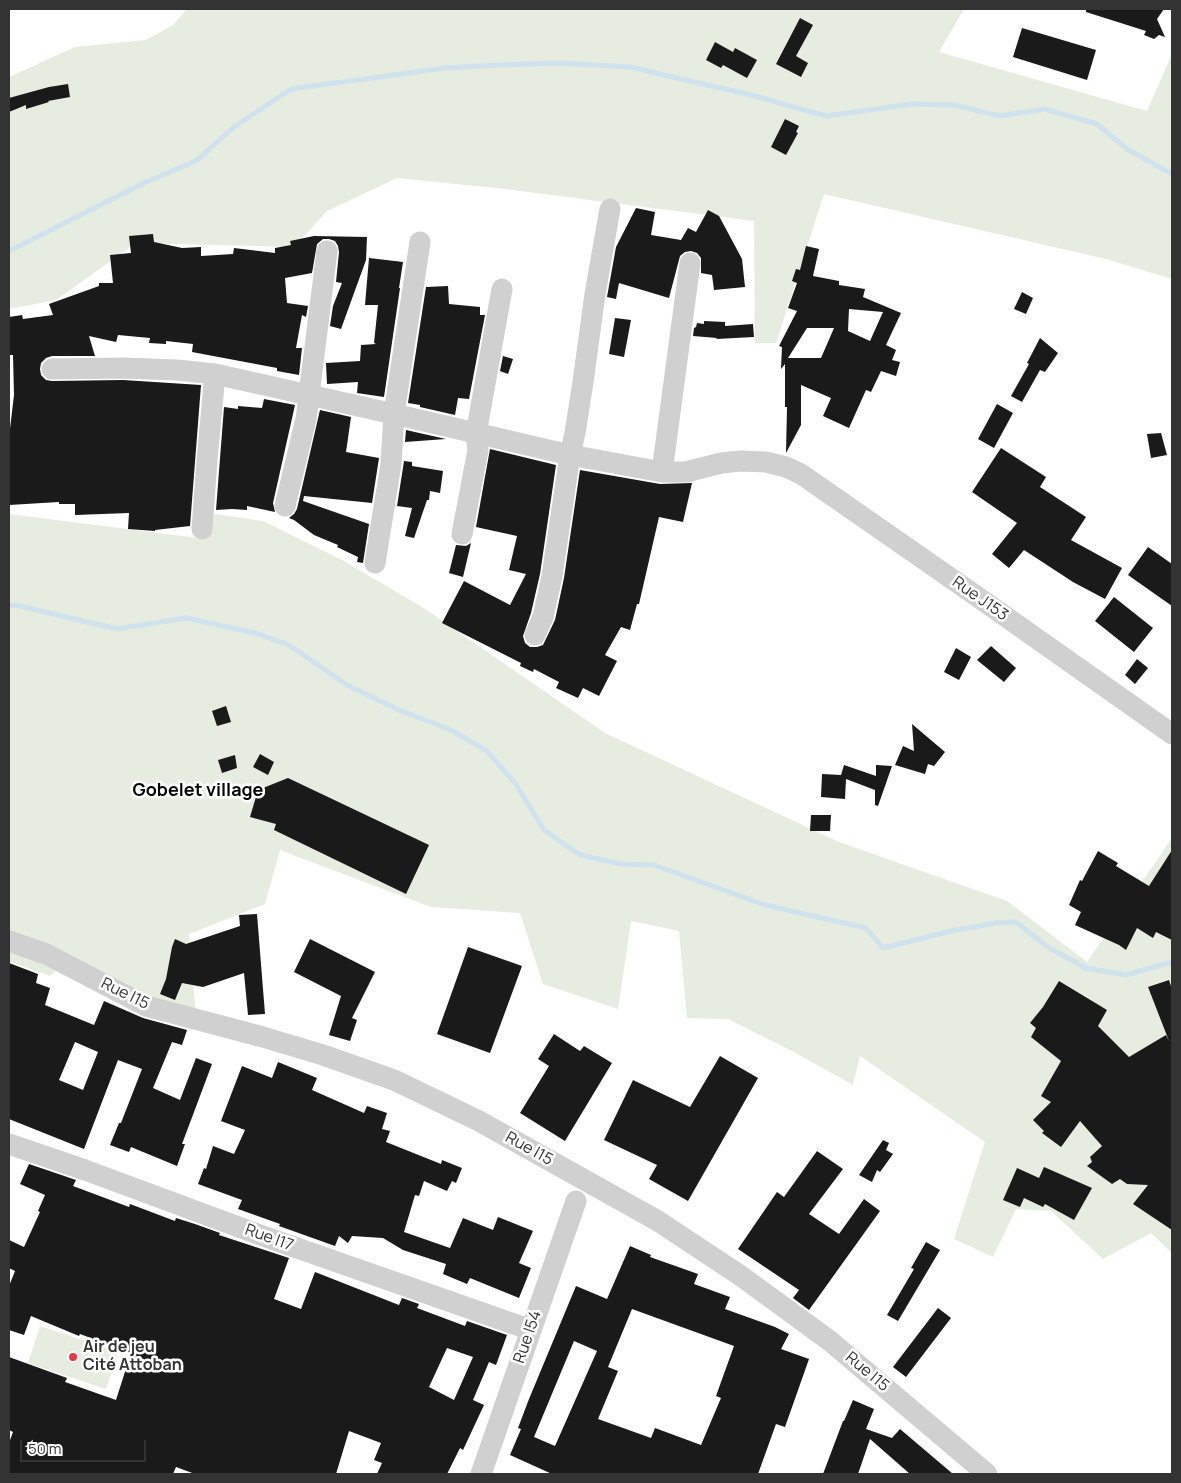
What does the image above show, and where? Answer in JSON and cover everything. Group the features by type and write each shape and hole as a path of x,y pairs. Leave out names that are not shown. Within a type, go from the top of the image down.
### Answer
{"street":[{"path":"535,635 543,617 552,576 595,294 610,209"},
{"path":"375,563 391,464 394,414 420,242"},
{"path":"286,506 306,419 328,251"},
{"path":"662,472 690,262"},
{"path":"462,534 478,450 476,434 502,289"},
{"name":"Rue J153","path":"52,369 132,368 215,374 570,455 662,472 686,472 721,463 741,461 766,462 786,467 801,474 1172,734"},
{"path":"202,529 215,374"},
{"name":"Rue I15","path":"9,941 46,954 146,1006 323,1055 394,1080 479,1121 658,1221 741,1276 830,1341 987,1474"},
{"name":"Rue I17","path":"9,1144 531,1330"},
{"name":"Rue I54","path":"480,1474 576,1200"}],"shaded area":[{"path":"187,9 964,9 939,52 1147,111 1172,54 1172,279 1106,259 824,194 776,343 755,343 754,221 505,189 397,178 327,211 294,247 136,243 56,300 9,309 9,77 75,47 146,40 173,25"},
{"path":"9,514 206,539 215,514 263,521 342,560 422,607 605,733 839,842 1007,901 1087,962 1172,838 1172,1253 1151,1233 1103,1259 1051,1211 1016,1209 993,1257 954,1239 985,1142 860,1056 853,1085 794,1052 728,1019 687,1018 679,931 631,921 618,1009 543,984 520,913 431,907 280,850 265,904 189,934 196,1017 67,959 50,976 9,961"},
{"name":"Air de jeu Cité Attoban","path":"40,1326 118,1352 106,1389 28,1363"}],"building":[{"path":"1086,9 1164,9 1157,19 1165,37 1159,35 1154,39 1144,35 1146,31 1086,12"},
{"path":"800,18 813,25 796,56 808,63 801,77 776,64"},
{"path":"1022,28 1096,50 1087,80 1013,57"},
{"path":"715,42 733,52 735,48 757,60 747,78 723,65 721,68 706,60"},
{"path":"68,84 70,97 48,101 26,109 26,105 9,112 9,98"},
{"path":"785,119 799,126 796,132 798,133 786,155 771,147"},
{"path":"636,208 655,212 651,235 681,240 688,228 696,232 708,210 719,216 742,259 745,287 714,290 712,275 701,273 701,258 697,253 691,251 685,252 680,256 669,298 619,283 616,299 607,297 616,247"},
{"path":"153,234 154,242 182,248 201,247 201,256 233,254 234,248 275,253 275,248 291,245 290,241 314,236 367,237 366,260 341,329 330,326 333,306 342,283 336,282 339,252 335,241 323,239 317,244 312,273 285,278 287,303 308,306 306,317 302,315 296,348 302,348 299,375 277,371 277,368 192,352 193,344 166,341 166,344 149,343 150,338 118,335 116,342 89,336 95,356 52,356 46,358 41,363 41,375 46,380 52,381 123,380 201,385 190,526 155,531 128,529 129,513 75,515 75,504 59,504 59,502 9,505 9,437 14,395 13,355 9,355 9,317 22,315 23,319 53,315 49,304 99,286 99,283 113,283 110,255 131,253 129,236"},
{"path":"806,246 819,249 813,276 839,281 839,285 865,289 863,297 901,313 886,345 896,350 892,360 900,362 896,376 881,371 871,392 866,390 849,428 823,416 831,398 801,385 801,425 786,453 787,407 785,407 785,364 781,369 782,347 779,346 797,311 788,308 797,283 792,281 796,269 800,270","holes":["849,309 883,312 870,341 848,331","807,328 834,328 821,358 788,358"]},
{"path":"369,258 403,262 384,397 357,393 358,382 327,384 326,363 360,361 361,345 376,344 374,343 378,305 365,305"},
{"path":"448,286 449,304 480,307 480,315 485,315 469,399 458,398 455,415 408,403 426,287"},
{"path":"1022,292 1033,298 1026,314 1014,309"},
{"path":"615,318 631,320 624,357 609,354"},
{"path":"704,321 725,322 725,326 753,324 754,337 716,339 693,336 697,323 704,324"},
{"path":"1040,338 1058,353 1045,372 1040,370 1022,402 1011,396 1029,364 1027,363"},
{"path":"503,356 513,359 508,374 500,371"},
{"path":"264,399 295,405 273,503 275,512 247,506 247,510 216,510 224,407 238,409 238,406 262,408"},
{"path":"997,404 1013,413 994,448 978,439"},
{"path":"320,410 351,417 346,452 379,458 372,503 304,496 303,501 369,524 363,563 357,562 358,557 337,547 338,545 314,535 289,518 297,509"},
{"path":"406,430 446,439 405,442"},
{"path":"1161,433 1167,455 1151,458 1147,434"},
{"path":"1001,448 1046,477 1040,487 1086,517 1071,540 1122,568 1105,599 1073,582 1024,550 1009,568 992,554 1017,523 972,492"},
{"path":"490,449 556,465 540,574 531,613 523,636 525,643 530,647 543,645 555,620 564,578 580,470 660,484 692,483 683,522 659,517 639,604 637,604 630,630 621,627 605,655 617,661 599,696 583,688 578,698 556,688 559,682 534,669 533,672 520,666 521,663 442,623 464,581 510,605 526,574 509,570 517,536 476,527"},
{"path":"404,461 412,462 412,466 443,471 440,493 430,491 429,500 427,500 414,538 405,536 412,508 397,506"},
{"path":"471,543 463,577 449,573 456,545 466,546"},
{"path":"1148,547 1172,564 1172,606 1128,575"},
{"path":"1114,597 1153,628 1134,652 1095,621"},
{"path":"991,646 1016,668 1004,682 977,660"},
{"path":"956,648 971,657 959,680 944,672"},
{"path":"1137,659 1148,668 1135,684 1125,675"},
{"path":"226,706 231,722 217,726 212,711"},
{"path":"912,724 945,752 934,766 928,764 925,774 895,765 903,746 914,751"},
{"path":"260,754 274,762 268,775 253,767"},
{"path":"235,755 237,768 222,773 218,760"},
{"path":"844,765 876,776 876,765 892,766 878,806 875,805 875,790 846,779 845,799 821,797 822,774 841,775"},
{"path":"288,778 429,845 406,894 274,830 276,824 250,817 258,790"},
{"path":"811,815 831,815 830,831 810,831"},
{"path":"1172,850 1172,940 1156,932 1153,938 1137,928 1126,950 1075,925 1081,912 1069,905 1080,880 1082,881 1098,851 1118,863 1116,866 1149,886"},
{"path":"257,914 265,1014 248,1015 244,973 203,987 182,983 175,1000 160,994 166,979 175,939 186,944 240,926 239,915"},
{"path":"310,939 375,972 352,1018 357,1020 350,1041 329,1035 341,996 294,972"},
{"path":"468,947 522,966 490,1053 437,1034"},
{"path":"9,963 38,974 36,983 50,988 45,1005 94,1025 104,1001 143,1018 187,1030 182,1045 172,1042 153,1088 180,1100 196,1058 212,1064 182,1144 185,1144 177,1166 131,1147 129,1152 110,1145 119,1123 121,1123 142,1069 118,1060 84,1149 9,1119","holes":["75,1042 98,1052 83,1090 59,1080"]},
{"path":"1169,980 1172,989 1172,1230 1133,1204 1148,1185 1127,1184 1120,1179 1112,1184 1087,1166 1092,1162 1090,1157 1102,1146 1080,1121 1061,1147 1042,1133 1044,1131 1033,1120 1051,1102 1041,1096 1061,1061 1031,1037 1036,1028 1030,1023 1043,1007 1059,981 1107,1010 1098,1026 1129,1057 1166,1035 1169,1041 1148,987"},
{"path":"554,1034 580,1051 584,1046 612,1063 565,1141 520,1113 549,1066 538,1059"},
{"path":"720,1056 758,1078 688,1201 649,1179 657,1165 604,1140 633,1080 690,1107"},
{"path":"278,1062 317,1078 312,1090 364,1113 367,1106 387,1113 382,1129 390,1131 386,1142 441,1164 442,1160 462,1168 456,1183 452,1181 447,1191 424,1181 419,1196 415,1195 404,1232 450,1248 463,1218 493,1230 498,1217 533,1231 519,1263 531,1268 519,1298 470,1278 467,1284 443,1274 446,1264 403,1250 383,1238 352,1236 348,1243 339,1236 335,1246 238,1209 242,1200 198,1184 204,1168 206,1169 213,1146 234,1154 245,1130 221,1121 242,1066 272,1078"},
{"path":"883,1140 889,1143 886,1150 893,1154 880,1172 877,1170 872,1182 859,1175"},
{"path":"817,1151 843,1169 809,1214 839,1234 864,1199 880,1211 809,1310 793,1298 799,1290 738,1249 777,1192 784,1197"},
{"path":"29,1164 76,1180 73,1186 129,1207 130,1204 175,1221 176,1218 195,1224 220,1233 219,1235 289,1258 274,1299 301,1309 315,1272 399,1305 402,1298 419,1304 417,1308 465,1326 467,1321 507,1335 496,1365 489,1362 473,1400 484,1405 463,1450 460,1448 447,1474 377,1474 382,1463 374,1460 381,1443 349,1431 336,1474 195,1474 176,1467 173,1474 9,1474 9,1443 13,1432 9,1430 9,1357 67,1378 65,1382 116,1400 131,1353 80,1334 79,1336 31,1316 24,1335 9,1330 9,1286 15,1271 9,1268 9,1240 24,1247 40,1212 38,1211 45,1195 20,1184","holes":["447,1348 473,1357 454,1400 429,1387"]},
{"path":"1044,1167 1092,1188 1074,1220 1045,1204 1043,1207 1024,1198 1020,1207 1003,1200 1017,1168 1039,1178"},
{"path":"926,1242 940,1250 898,1321 887,1315 914,1269 911,1268"},
{"path":"630,1246 651,1255 650,1257 698,1274 694,1284 730,1297 725,1309 789,1334 781,1349 809,1359 785,1427 776,1424 758,1474 552,1474 510,1455 521,1429 518,1428 529,1399 576,1286 607,1299","holes":["632,1309 734,1346 716,1396 721,1398 701,1445 655,1428 651,1438 598,1419 618,1371 608,1367","574,1341 597,1351 555,1446 534,1437"]},
{"path":"938,1308 951,1318 906,1377 893,1367"},
{"path":"853,1400 874,1409 866,1429 892,1438 900,1429 953,1474 910,1474 870,1439 858,1474 823,1474"}],"waterway":[{"path":"9,251 144,183 196,161 234,127 291,89 445,68 558,63 630,67 755,96 826,116 911,104 954,105 1000,116 1045,109 1097,124 1127,149 1172,174"},
{"path":"9,605 117,629 186,618 255,633 289,645 347,685 399,710 451,730 487,751 515,783 544,830 580,855 621,864 654,865 765,905 866,928 883,948 951,931 996,923 1016,922 1049,948 1086,968 1126,975 1172,962"}],"place":[{"name":"Air de jeu Cité Attoban","path":"73,1357"}],"district":[{"name":"Gobelet village","path":"198,791"}]}
